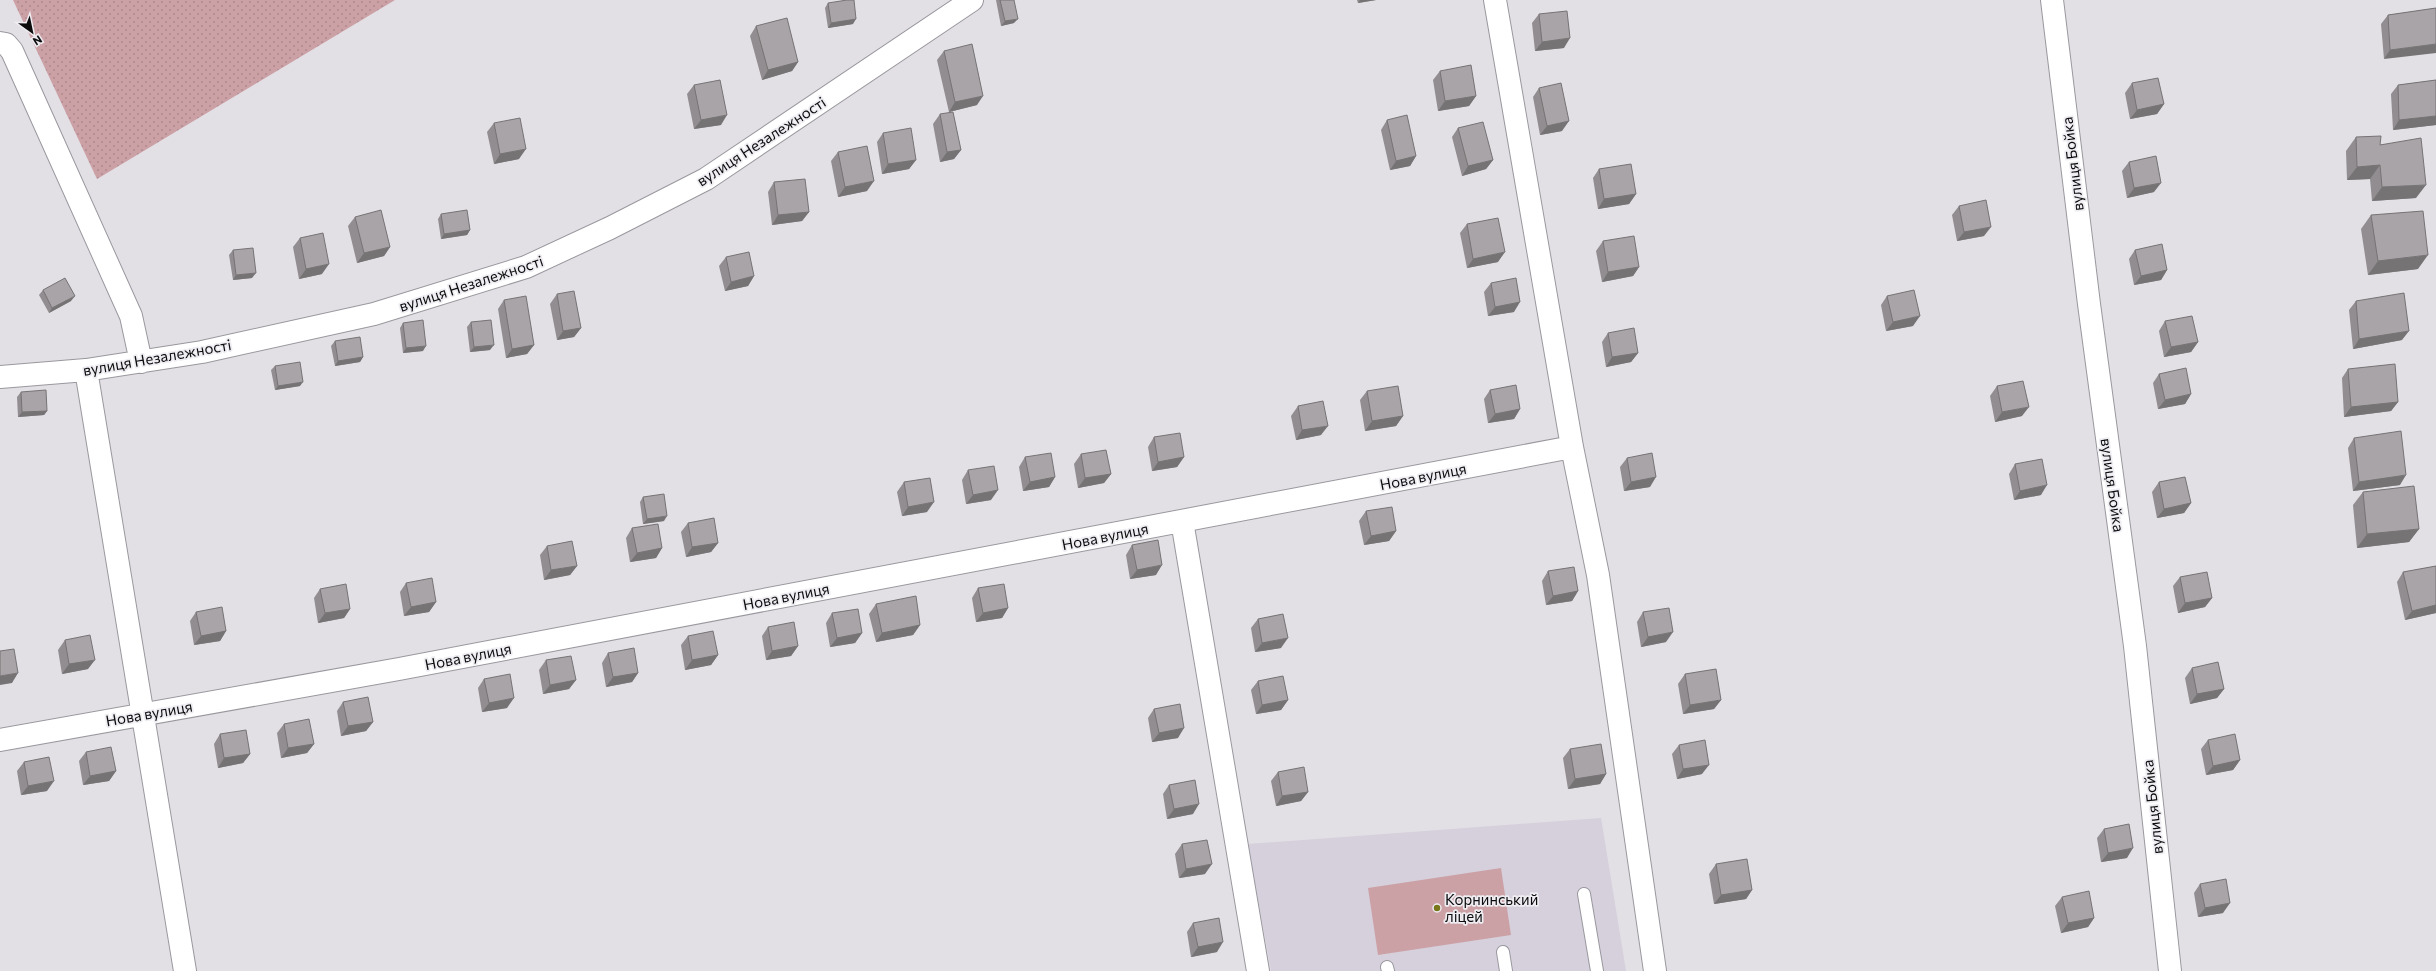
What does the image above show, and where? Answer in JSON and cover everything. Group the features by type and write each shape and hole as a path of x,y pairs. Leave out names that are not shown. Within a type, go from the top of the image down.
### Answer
{"street":[{"name":"вулиця Незалежності","path":"0,377 86,370 202,352 374,314 526,267 610,228 706,179 972,0"},
{"path":"1495,0 1572,447 1598,575 1655,971"},
{"name":"вулиця Бойка","path":"2052,0 2089,304 2135,646 2170,971"},
{"path":"0,43 6,44 12,51 131,316 141,362"},
{"path":"86,370 185,971"},
{"name":"Нова вулиця","path":"0,740 414,666 1572,447"},
{"path":"1182,521 1258,971"}],"lane":[{"path":"1584,894 1597,971"},
{"path":"1503,952 1506,971"}],"shaded area":[{"path":"13,0 395,0 97,179"},
{"name":"Корнинський ліцей","path":"1601,818 1626,971 1271,971 1248,844"},
{"path":"1501,868 1511,935 1378,955 1368,888"}],"building":[{"path":"854,0 856,19 831,23 828,3"},
{"path":"1000,0 1014,0 1018,19 1005,21"},
{"path":"2436,8 2436,44 2390,50 2388,15"},
{"path":"1567,11 1570,38 1542,42 1539,14"},
{"path":"787,18 798,62 768,70 756,26"},
{"path":"972,44 983,96 955,102 944,51"},
{"path":"1471,65 1476,96 1445,101 1440,71"},
{"path":"2158,78 2164,104 2137,110 2132,83"},
{"path":"720,80 727,115 701,120 694,85"},
{"path":"2436,80 2436,116 2399,120 2398,85"},
{"path":"1561,83 1569,121 1547,126 1539,88"},
{"path":"953,112 961,150 947,152 940,114"},
{"path":"1407,115 1416,156 1396,161 1387,120"},
{"path":"520,118 526,149 500,154 494,123"},
{"path":"1483,122 1493,160 1468,166 1458,128"},
{"path":"911,128 916,160 888,164 883,133"},
{"path":"2381,136 2380,145 2421,138 2426,185 2382,187 2380,165 2357,167 2356,137"},
{"path":"867,146 874,181 845,187 838,152"},
{"path":"2156,156 2161,183 2134,188 2129,162"},
{"path":"1631,164 1636,194 1604,199 1599,169"},
{"path":"805,179 809,212 778,215 774,182"},
{"path":"1986,200 1991,227 1964,232 1959,206"},
{"path":"381,210 390,247 364,253 355,217"},
{"path":"467,210 470,230 444,234 441,214"},
{"path":"2423,211 2428,255 2378,261 2371,215"},
{"path":"1498,218 1505,252 1473,259 1467,224"},
{"path":"323,233 329,264 306,269 300,238"},
{"path":"1634,236 1639,267 1608,272 1603,241"},
{"path":"2162,244 2167,270 2141,276 2135,250"},
{"path":"253,248 256,273 236,275 233,250"},
{"path":"749,252 754,276 731,282 726,257"},
{"path":"65,278 75,296 52,308 43,290"},
{"path":"1516,278 1520,302 1495,307 1491,283"},
{"path":"1914,290 1920,316 1893,322 1887,296"},
{"path":"574,291 581,328 563,331 557,294"},
{"path":"2404,293 2409,331 2359,339 2356,301"},
{"path":"526,296 534,345 512,349 504,300"},
{"path":"2192,316 2198,342 2171,347 2165,321"},
{"path":"423,320 426,346 406,348 403,323"},
{"path":"491,320 494,345 474,347 471,322"},
{"path":"1634,328 1638,353 1612,357 1608,333"},
{"path":"360,337 363,357 338,361 335,341"},
{"path":"300,362 303,382 278,386 275,366"},
{"path":"2395,364 2398,402 2351,407 2348,369"},
{"path":"2186,368 2191,394 2165,400 2159,374"},
{"path":"2023,381 2029,407 2002,412 1997,386"},
{"path":"1516,385 1520,409 1495,414 1490,390"},
{"path":"1398,386 1403,416 1372,421 1367,391"},
{"path":"46,390 47,411 22,412 21,392"},
{"path":"1323,401 1328,426 1302,430 1298,406"},
{"path":"2401,431 2406,475 2359,482 2354,438"},
{"path":"1180,433 1184,457 1158,462 1154,437"},
{"path":"1106,450 1111,474 1085,478 1081,454"},
{"path":"1051,453 1055,477 1030,482 1025,457"},
{"path":"1652,453 1656,477 1631,482 1627,458"},
{"path":"2042,459 2047,485 2020,491 2015,464"},
{"path":"994,466 998,490 973,495 968,470"},
{"path":"2185,477 2191,503 2164,509 2159,482"},
{"path":"930,478 934,502 908,507 904,482"},
{"path":"2414,486 2419,529 2367,534 2363,492"},
{"path":"664,494 667,516 647,519 643,497"},
{"path":"1392,507 1396,531 1371,536 1366,511"},
{"path":"714,518 718,543 692,547 688,523"},
{"path":"658,524 662,548 637,553 632,528"},
{"path":"1158,540 1162,565 1137,570 1132,545"},
{"path":"572,541 577,566 551,570 547,546"},
{"path":"2436,566 2436,605 2412,611 2403,572"},
{"path":"1574,567 1578,591 1553,596 1548,571"},
{"path":"2207,572 2212,598 2185,603 2180,577"},
{"path":"432,578 436,602 411,607 406,583"},
{"path":"346,584 350,609 325,613 320,589"},
{"path":"1004,584 1008,608 983,613 978,588"},
{"path":"916,596 920,625 882,633 876,604"},
{"path":"222,607 226,631 201,636 196,612"},
{"path":"1669,608 1673,632 1648,637 1643,612"},
{"path":"858,609 862,633 837,638 832,613"},
{"path":"1283,614 1288,638 1262,643 1258,619"},
{"path":"794,622 798,646 772,651 768,627"},
{"path":"713,631 718,655 692,660 688,636"},
{"path":"90,635 95,660 69,664 65,640"},
{"path":"634,648 638,673 613,677 608,653"},
{"path":"14,649 18,673 0,676 0,651"},
{"path":"571,656 576,680 550,685 546,660"},
{"path":"2218,662 2224,689 2197,694 2192,668"},
{"path":"1716,669 1721,700 1690,705 1685,674"},
{"path":"510,674 514,698 489,703 484,679"},
{"path":"1283,676 1288,700 1262,705 1258,681"},
{"path":"368,697 373,722 348,726 343,702"},
{"path":"1180,704 1184,728 1159,733 1154,709"},
{"path":"309,719 314,744 288,748 284,724"},
{"path":"246,730 250,754 224,758 220,734"},
{"path":"2235,734 2240,760 2213,766 2208,740"},
{"path":"1705,740 1709,765 1683,769 1679,745"},
{"path":"1601,744 1606,774 1575,779 1570,749"},
{"path":"111,747 116,771 90,776 86,752"},
{"path":"49,757 54,781 28,786 24,762"},
{"path":"1304,767 1308,792 1282,796 1278,772"},
{"path":"1195,780 1199,804 1174,809 1169,785"},
{"path":"2129,824 2133,848 2108,853 2104,829"},
{"path":"1207,840 1212,864 1186,869 1182,844"},
{"path":"1747,859 1752,890 1721,895 1716,864"},
{"path":"2226,879 2230,903 2205,908 2200,884"},
{"path":"2089,891 2094,918 2068,923 2062,897"},
{"path":"1219,918 1223,942 1198,947 1193,923"}],"place":[{"name":"Корнинський ліцей","path":"1437,908"}]}
